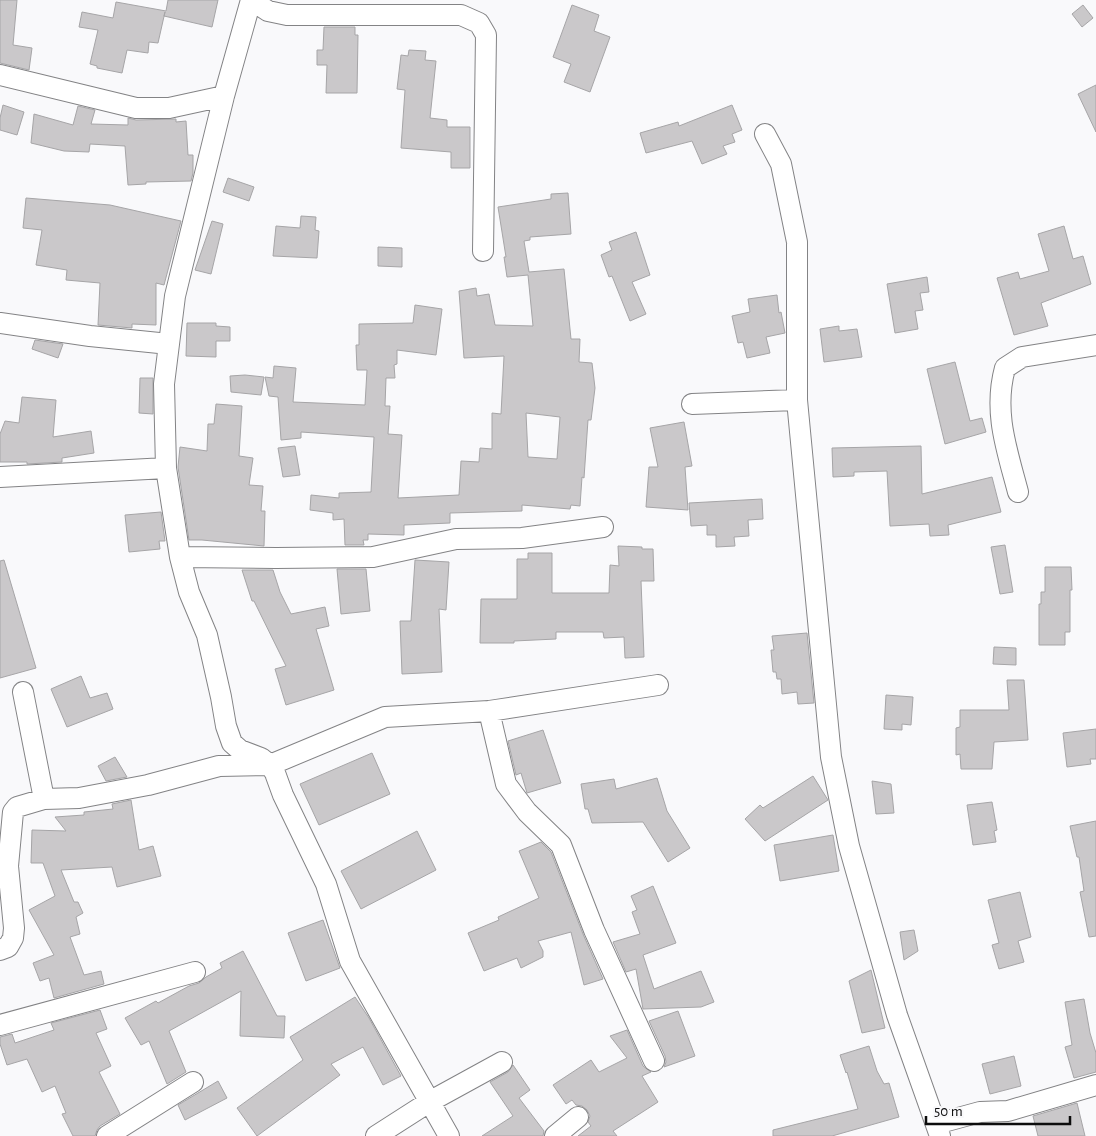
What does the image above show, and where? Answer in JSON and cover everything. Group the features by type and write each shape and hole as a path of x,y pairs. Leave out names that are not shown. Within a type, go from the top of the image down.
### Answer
{"street":[{"path":"449,1136 350,961 326,884 283,795 275,773 270,765 261,758 240,750 232,744 226,726 207,635 189,592 180,557 166,468 164,384 175,296 224,96 251,0 268,11 288,15 461,15 479,23 486,35 483,251"},
{"path":"0,74 136,108 169,108 224,96"},
{"path":"765,134 781,164 797,242 796,400 831,757 852,855 897,1015 938,1130 980,1112 1008,1111 1096,1085"},
{"path":"0,323 90,336 169,344"},
{"path":"1018,492 1002,427 1000,396 1005,368 1022,357 1096,345"},
{"path":"692,404 796,400"},
{"path":"0,476 166,468"},
{"path":"180,557 373,557 456,539 522,538 603,527"},
{"path":"0,950 8,947 13,938 14,928 8,866 13,812 17,807 44,799 79,798 148,785 219,766 270,765 385,717 489,711 658,684"},
{"path":"23,692 44,799"},
{"path":"489,711 506,784 527,812 561,845 594,930 654,1060"},
{"path":"0,1025 195,972"},
{"path":"376,1136 429,1102 502,1062"},
{"path":"107,1136 193,1082"},
{"path":"555,1136 578,1117"}],"building":[{"path":"0,0 17,0 13,45 32,48 29,70 0,63"},
{"path":"168,0 218,0 212,27 164,16 158,43 149,42 148,53 127,50 122,73 97,68 97,66 90,64 98,30 79,27 82,12 113,18 116,2 166,11"},
{"path":"572,5 599,15 594,31 610,37 590,92 564,82 571,64 553,57"},
{"path":"1083,5 1093,18 1082,27 1072,14"},
{"path":"324,27 355,27 355,35 358,35 357,93 326,93 327,65 317,65 317,50 323,50"},
{"path":"409,50 426,51 425,60 436,61 430,118 447,120 447,127 470,127 470,168 451,168 451,152 401,148 405,90 397,89 401,55 408,56"},
{"path":"1096,85 1096,132 1078,94"},
{"path":"3,105 24,112 17,135 0,130"},
{"path":"732,105 742,130 732,134 735,142 723,146 727,154 702,164 692,141 646,153 640,133 678,122 679,126"},
{"path":"78,106 95,110 91,124 128,125 128,118 136,120 176,119 176,122 186,121 188,155 193,155 191,181 146,182 146,184 128,185 125,146 90,144 89,152 64,151 31,143 34,114 73,125"},
{"path":"228,178 254,187 249,201 223,192"},
{"path":"568,193 571,234 530,237 530,240 524,241 529,272 564,269 571,339 580,339 579,362 592,363 595,388 591,420 588,420 580,506 571,505 570,509 522,505 522,511 450,513 450,523 404,525 404,535 368,534 368,540 363,540 364,545 345,545 344,519 333,520 333,513 310,510 311,495 339,498 339,493 371,492 374,437 301,432 301,438 281,440 278,397 269,396 265,377 273,378 274,366 296,368 293,402 365,405 367,370 357,370 356,345 359,345 359,324 413,323 415,305 442,309 436,355 397,350 397,364 394,365 395,378 386,378 385,406 390,406 388,434 402,435 398,498 459,495 461,461 479,462 480,448 492,449 492,413 501,414 504,356 464,358 459,291 476,288 477,296 489,294 495,325 533,326 528,275 507,277 504,257 506,257 498,207 551,199 551,194","holes":["526,413 560,417 557,459 528,457"]},
{"path":"26,198 110,205 181,221 164,285 156,283 156,325 132,324 132,328 98,325 100,283 66,280 67,270 36,265 42,230 23,228"},
{"path":"301,216 316,217 315,230 319,231 317,258 273,256 276,226 300,228"},
{"path":"212,221 223,224 211,274 195,270"},
{"path":"1064,226 1073,259 1083,256 1091,284 1041,303 1048,326 1014,335 997,278 1018,272 1020,279 1049,271 1038,234"},
{"path":"636,232 650,275 632,282 646,314 630,321 612,276 609,277 601,255 612,250 609,242"},
{"path":"378,247 402,248 402,267 378,266"},
{"path":"927,277 929,292 920,293 923,310 915,311 918,329 895,333 887,284"},
{"path":"777,295 779,313 781,312 785,333 766,337 770,353 747,358 743,342 738,343 732,316 750,312 748,299"},
{"path":"187,323 216,323 216,326 230,327 230,341 216,341 216,357 186,356"},
{"path":"839,326 839,331 857,329 862,357 824,362 820,329"},
{"path":"35,340 63,344 58,358 32,349"},
{"path":"955,362 970,421 982,418 986,432 945,444 927,369"},
{"path":"230,376 264,377 261,395 231,392"},
{"path":"140,378 153,378 153,414 139,413"},
{"path":"22,397 56,400 53,437 91,431 94,453 62,458 62,462 27,464 27,462 0,462 0,434 5,421 19,423"},
{"path":"216,404 242,406 239,456 253,458 249,485 263,486 261,511 265,511 264,546 189,540 178,467 180,447 207,451 208,424 214,424"},
{"path":"684,422 692,466 685,467 688,510 646,507 649,467 658,467 650,428"},
{"path":"295,446 300,475 283,477 278,448"},
{"path":"921,446 922,494 992,477 1001,512 948,525 949,535 930,536 929,524 890,526 887,471 854,472 854,476 833,477 832,448"},
{"path":"762,499 763,519 748,520 749,536 734,537 735,546 716,547 716,535 707,535 707,525 691,526 689,503"},
{"path":"161,512 165,541 159,541 160,549 129,552 125,515"},
{"path":"1005,545 1013,592 1000,594 991,547"},
{"path":"618,546 653,549 654,581 641,581 644,657 625,658 624,637 604,638 603,632 556,632 556,639 514,641 514,643 480,643 481,599 517,599 517,559 528,559 528,553 552,553 552,593 609,593 610,565 619,566"},
{"path":"4,560 36,668 0,678 0,561"},
{"path":"415,560 449,562 446,610 439,609 442,672 402,674 400,621 411,621"},
{"path":"1045,567 1071,567 1070,632 1065,632 1065,645 1039,645 1039,604 1041,604 1041,592 1045,592"},
{"path":"337,569 366,569 370,611 341,614"},
{"path":"242,570 273,570 280,592 291,614 325,607 329,626 316,629 334,690 286,705 275,669 286,666 254,601 252,601"},
{"path":"807,633 814,703 798,704 797,692 782,694 781,679 777,679 776,672 773,672 771,650 774,650 772,636"},
{"path":"994,647 1016,648 1016,665 993,664"},
{"path":"81,676 90,698 107,693 113,709 67,727 51,689"},
{"path":"1007,680 1024,680 1028,740 994,742 992,769 961,769 960,754 956,755 956,728 960,727 960,710 1009,710"},
{"path":"886,695 913,697 911,725 902,724 902,730 884,729"},
{"path":"1096,729 1096,759 1090,759 1091,764 1067,767 1063,733"},
{"path":"543,730 561,783 527,793 521,773 516,775 508,741"},
{"path":"372,753 390,794 319,825 300,784"},
{"path":"115,757 127,777 106,781 98,766"},
{"path":"813,776 828,800 765,841 745,819 760,805 763,808"},
{"path":"657,778 667,811 690,848 668,862 643,822 592,823 588,809 585,809 581,784 614,779 616,789"},
{"path":"872,781 891,784 894,813 876,814"},
{"path":"131,800 139,850 153,846 161,876 117,887 112,867 61,870 74,902 78,902 83,913 76,917 80,934 70,937 84,975 101,971 104,984 54,998 49,978 40,981 33,963 54,955 29,910 55,896 43,863 31,863 32,830 66,831 55,817 84,815 84,812 113,809 112,804"},
{"path":"992,802 997,830 994,831 996,842 973,845 967,805"},
{"path":"1096,821 1096,936 1089,937 1080,892 1084,891 1079,857 1077,857 1070,826"},
{"path":"417,831 436,870 361,909 341,871"},
{"path":"833,835 839,871 780,881 774,845"},
{"path":"541,842 551,852 603,979 584,985 571,932 538,941 543,951 543,957 521,968 517,958 484,971 468,933 499,920 498,917 539,898 519,851"},
{"path":"653,886 676,943 643,955 654,989 701,971 714,1002 701,1007 643,1009 636,969 626,972 613,942 640,934 632,912 637,910 631,896"},
{"path":"1020,892 1031,937 1018,941 1024,962 999,969 992,945 999,943 988,900"},
{"path":"323,920 340,968 306,981 288,933"},
{"path":"914,930 918,951 904,960 900,932"},
{"path":"243,951 277,1016 285,1016 284,1038 240,1036 241,991 169,1031 186,1072 167,1084 149,1041 141,1045 125,1018 156,1001 158,1003 189,986 199,983 222,968 220,963"},
{"path":"871,970 885,1028 862,1033 849,981"},
{"path":"355,997 369,1018 401,1076 383,1085 363,1047 331,1064 340,1075 257,1136 237,1108 303,1060 290,1037"},
{"path":"1084,999 1090,1033 1096,1053 1096,1072 1074,1078 1065,1047 1072,1045 1065,1002"},
{"path":"100,1010 107,1029 96,1033 111,1066 99,1072 120,1114 100,1126 95,1136 73,1136 62,1114 66,1113 55,1086 42,1092 27,1059 7,1065 0,1044 0,1037 12,1034 15,1043 54,1030 51,1023"},
{"path":"678,1011 695,1056 664,1067 666,1062 665,1056 649,1021"},
{"path":"627,1030 643,1066 651,1072 642,1076 658,1102 613,1131 617,1136 578,1136 591,1126 588,1122 590,1116 587,1110 582,1106 576,1105 572,1100 566,1104 553,1085 591,1060 599,1072 627,1058 610,1036"},
{"path":"869,1046 877,1071 884,1084 889,1083 899,1117 832,1136 773,1136 773,1130 858,1109 840,1055"},
{"path":"1014,1056 1021,1086 990,1094 982,1064"},
{"path":"513,1065 530,1090 519,1098 544,1131 543,1136 482,1136 513,1116 490,1082 508,1072"},
{"path":"218,1081 227,1098 185,1120 178,1105"},
{"path":"1077,1103 1085,1136 1038,1136 1033,1116"}]}
